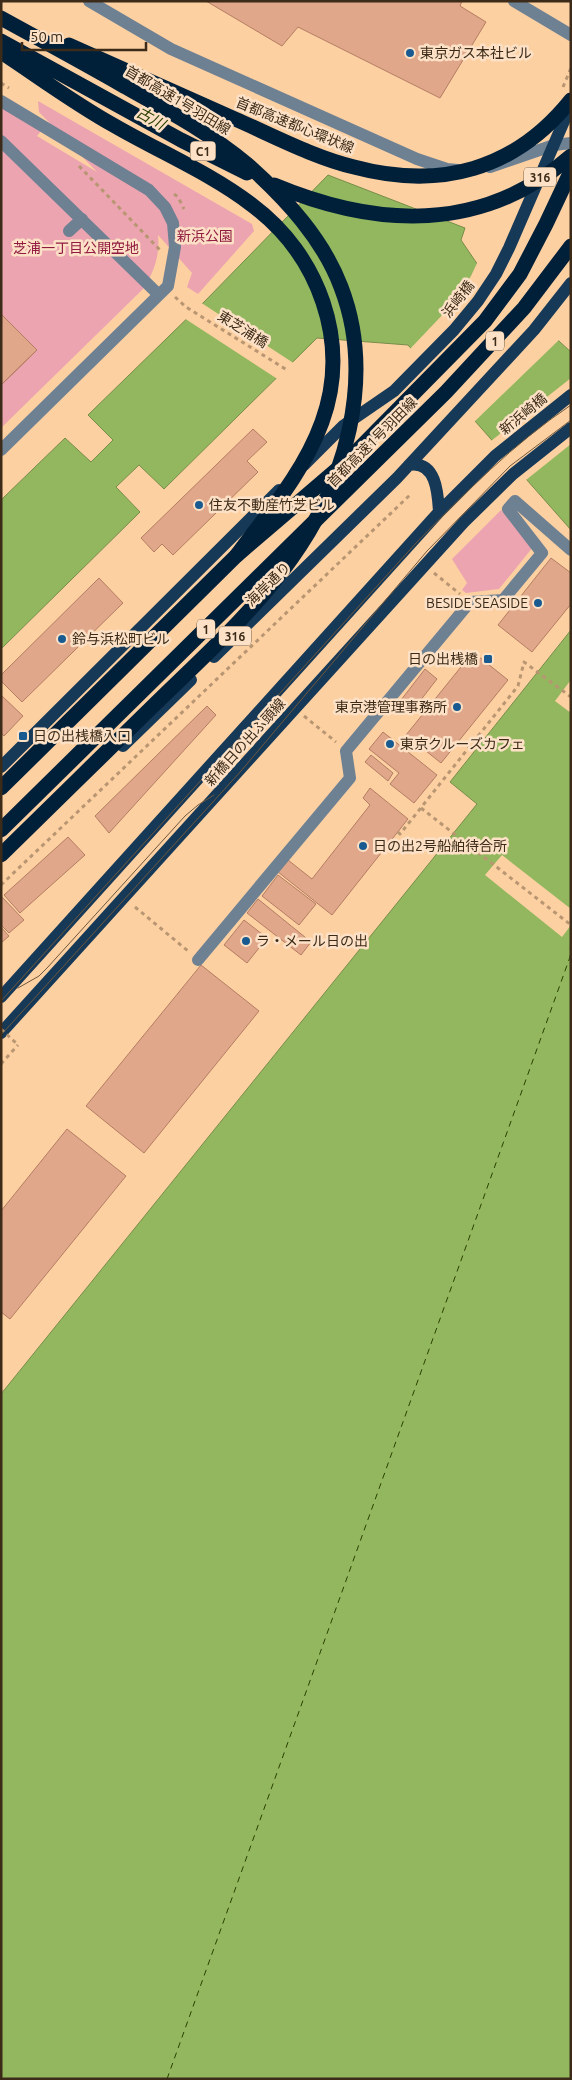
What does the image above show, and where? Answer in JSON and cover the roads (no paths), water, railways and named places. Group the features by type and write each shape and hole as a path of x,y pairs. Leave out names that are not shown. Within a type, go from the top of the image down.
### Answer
{"highway":[{"name":"首都高速都心環状線","path":"1,17 307,151 353,167 387,174 419,177 438,176 493,162 507,156 530,140 552,122 571,100"},
{"name":"首都高速1号羽田線","path":"1,17 185,120 245,163 269,185 299,217 334,271 347,304 353,332 355,360 354,397 342,456 316,518 290,561 269,587 212,648 1,855"},
{"name":"C1","path":"1,41 181,140 244,171 293,193 360,212 420,216 446,214 488,204 524,189 571,156"},
{"path":"1,52 87,109 212,179 253,205 283,233 302,258 315,280 327,310 332,334 332,377 327,405 306,458 282,495 237,555"},
{"name":"1","path":"1,788 237,555 348,460 484,321 520,274 571,171"},
{"name":"首都高速1号羽田線","path":"1,830 472,366 524,308 571,246"}],"main road":[{"name":"316","path":"554,146 571,105"},
{"name":"浜崎橋","path":"1,767 343,426 394,391 454,330 496,274 554,146"},
{"name":"海岸通り","path":"1,864 398,478 557,303 571,283"},
{"name":"新浜崎橋","path":"495,456 538,420 571,396"},
{"name":"新橋日の出ふ頭線","path":"1,1031 464,522 513,474 571,428"},
{"name":"新橋日の出ふ頭線","path":"1,997 439,512 495,456"},
{"path":"409,465 424,466 431,474 438,494 439,512"}],"street":[{"path":"89,1 171,49 417,159 447,169 474,172 554,146 571,143"},
{"path":"514,1 571,35"},
{"path":"1,450 168,286 175,247 173,223 165,207 149,190 4,96"},
{"path":"1,141 159,295"},
{"path":"69,231 82,219"},
{"path":"198,960 350,778 346,751 470,602 503,600 542,553 508,509 515,501 568,545"}],"tram line":[{"path":"1,1001 417,542 509,453 571,405"},
{"path":"1,1035 241,771 427,551 510,466 571,420"},
{"path":"18,988 39,976 185,816 214,795"}],"place":[{"name":"東京ガス本社ビル","path":"410,53"},
{"name":"住友不動産竹芝ビル","path":"199,505"},
{"name":"BESIDE SEASIDE","path":"538,603"},
{"name":"鈴与浜松町ビル","path":"62,639"},
{"name":"日の出桟橋","path":"488,659"},
{"name":"東京港管理事務所","path":"457,707"},
{"name":"日の出桟橋入口","path":"23,736"},
{"name":"東京クルーズカフェ","path":"390,744"},
{"name":"日の出2号船舶待合所","path":"363,846"},
{"name":"ラ・メール日の出","path":"246,941"}],"water label":[{"name":"古川","path":"151,118"}],"park label":[{"name":"新浜公園","path":"205,236"},
{"name":"芝浦一丁目公開空地","path":"76,248"}]}
